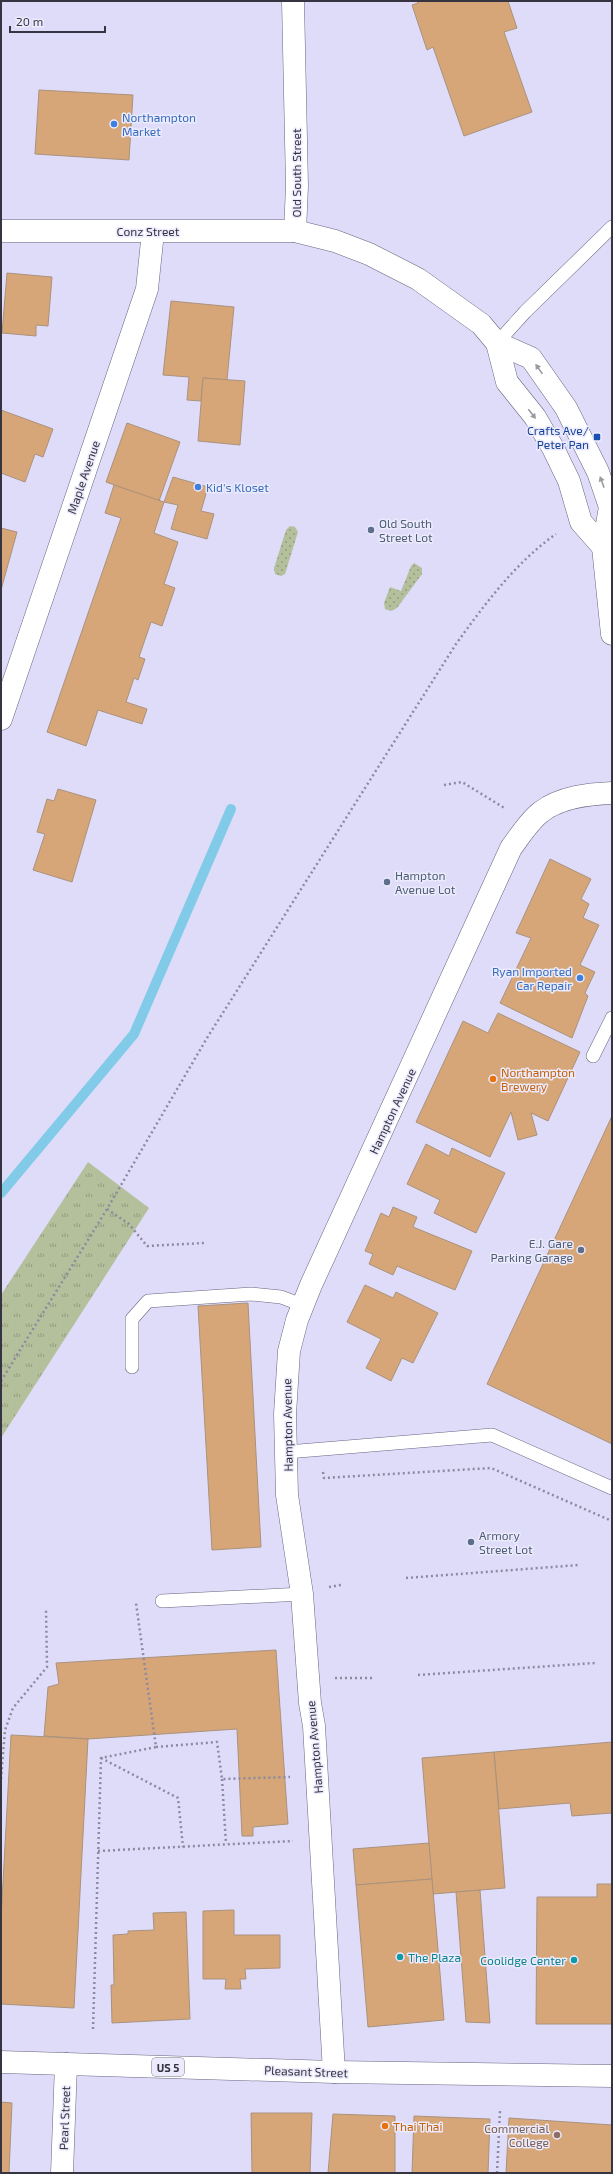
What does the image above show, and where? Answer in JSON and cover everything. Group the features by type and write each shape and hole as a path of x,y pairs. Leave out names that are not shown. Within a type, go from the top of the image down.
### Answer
{"street":[{"name":"Old South Street","path":"293,1 297,186 295,231 334,241 369,254 418,279 481,324 497,343 507,382 535,417 553,448 569,482 581,522 608,546"},
{"name":"Conz Street","path":"1,231 295,231"},
{"name":"Maple Avenue","path":"1,719 147,289 153,232"},
{"name":"Old South Street","path":"497,343 531,358 566,408 598,472 610,507 608,546 612,634"},
{"name":"Hampton Avenue","path":"334,2072 314,1726 310,1703 302,1594 287,1495 288,1452 285,1414 286,1372 292,1336 302,1305 511,848 530,823 541,812 550,807 571,798 612,793"},
{"name":"Pleasant Street","path":"1,2062 334,2072 612,2076"},
{"name":"Pearl Street","path":"62,2173 66,2064"}],"lane":[{"path":"497,343 525,312 612,227"},
{"path":"593,1056 612,1018"},
{"path":"132,1367 132,1319 148,1301 251,1294 281,1297 302,1305"},
{"path":"288,1452 492,1436 612,1488"},
{"path":"162,1601 302,1594"}],"path":[{"path":"1,1381 107,1209 207,1038 456,644 490,598 534,549 558,532"},
{"path":"444,785 462,782 506,809"},
{"path":"107,1209 129,1224 147,1246 204,1243"},
{"path":"323,1469 324,1478 491,1468 612,1521"},
{"path":"406,1578 579,1565"},
{"path":"324,1587 340,1585"},
{"path":"136,1603 156,1747"},
{"path":"1,1779 5,1730 13,1708 47,1667 46,1608"},
{"path":"418,1675 595,1663"},
{"path":"333,1678 373,1678"},
{"path":"101,1758 156,1747 217,1742 222,1779 226,1844"},
{"path":"101,1758 178,1798 183,1847"},
{"path":"93,2029 101,1758"},
{"path":"222,1779 293,1777"},
{"path":"98,1851 298,1840"},
{"path":"497,2173 500,2111"}],"green space":[{"path":"290,526 295,527 298,532 285,574 281,576 275,574 274,568 286,530"},
{"path":"414,563 422,568 422,574 397,608 391,611 385,609 384,603 390,587 401,591 411,566"},
{"path":"88,1162 149,1208 1,1438 1,1295"}],"building":[{"path":"417,1 508,1 517,28 504,32 532,112 464,136 433,47 427,50 412,5 418,3"},
{"path":"39,90 133,95 129,160 35,154"},
{"path":"7,273 52,277 48,326 36,325 36,336 2,333"},
{"path":"171,301 234,307 227,380 203,378 201,401 187,400 189,377 163,375"},
{"path":"203,378 245,381 240,445 198,441"},
{"path":"1,410 53,429 43,457 35,454 25,482 1,473"},
{"path":"127,423 180,442 159,501 106,482"},
{"path":"173,477 208,487 201,511 214,514 207,539 171,529 178,505 164,502"},
{"path":"114,485 164,502 154,533 178,542 164,584 175,588 162,626 151,622 139,657 145,659 138,680 134,678 126,702 147,709 142,724 98,710 86,746 47,732 121,518 105,513"},
{"path":"1,528 17,532 1,590"},
{"path":"58,789 96,800 72,882 33,870 45,834 37,832 47,799 54,801"},
{"path":"550,859 591,879 581,899 589,904 583,918 599,925 580,965 595,972 585,993 588,996 572,1038 500,1003 531,938 516,933"},
{"path":"498,1013 580,1052 548,1121 531,1113 537,1135 518,1140 511,1112 490,1157 416,1122 463,1021 488,1033"},
{"name":"E.J. Gare Parking Garage","path":"612,1116 612,1444 487,1384"},
{"path":"426,1144 449,1156 452,1148 505,1173 476,1233 434,1213 440,1200 407,1184"},
{"path":"393,1207 417,1217 413,1227 472,1251 455,1290 397,1266 393,1275 369,1264 373,1254 365,1251 381,1213 389,1217"},
{"path":"365,1285 393,1298 396,1292 438,1313 413,1363 402,1358 391,1381 366,1368 381,1339 347,1322"},
{"path":"248,1303 261,1547 212,1550 198,1306"},
{"path":"276,1650 288,1824 253,1827 253,1836 242,1836 237,1729 88,1739 44,1736 48,1687 59,1684 56,1663"},
{"path":"11,1735 88,1739 74,2008 1,2004 1,1919"},
{"path":"612,1742 612,1813 572,1816 570,1803 499,1809 494,1752"},
{"path":"494,1752 505,1888 433,1894 422,1758"},
{"path":"429,1843 432,1879 356,1885 353,1849"},
{"name":"The Plaza","path":"432,1879 444,2020 368,2027 356,1885"},
{"name":"Coolidge Center","path":"597,1884 612,1884 612,2024 536,2024 537,1897 597,1897"},
{"path":"480,1890 490,2023 466,2022 456,1892"},
{"path":"234,1910 234,1935 280,1935 280,1968 245,1969 246,1979 240,1979 241,1989 225,1989 226,1979 203,1979 203,1911"},
{"path":"186,1912 190,2019 112,2023 111,1985 114,1985 113,1935 128,1934 128,1931 154,1930 153,1913"},
{"path":"1,2102 12,2103 9,2173 1,2173"},
{"path":"251,2113 312,2113 310,2173 252,2173"},
{"path":"333,2114 395,2116 395,2173 328,2173"},
{"path":"414,2116 490,2119 488,2173 412,2173"},
{"path":"509,2118 612,2125 612,2173 506,2173"}],"waterway":[{"path":"1,1193 134,1034 231,809"}],"place":[{"name":"Northampton Market","path":"114,124"},
{"name":"Crafts Ave/ Peter Pan","path":"597,437"},
{"name":"Kid's Kloset","path":"198,487"},
{"name":"Old South Street Lot","path":"371,530"},
{"name":"Hampton Avenue Lot","path":"387,882"},
{"name":"Ryan Imported Car Repair","path":"580,978"},
{"name":"Northampton Brewery","path":"493,1079"},
{"name":"E.J. Gare Parking Garage","path":"581,1250"},
{"name":"Armory Street Lot","path":"471,1542"},
{"name":"The Plaza","path":"400,1957"},
{"name":"Coolidge Center","path":"574,1960"},
{"name":"Thai Thai","path":"385,2126"},
{"name":"Commercial College","path":"557,2135"}]}
